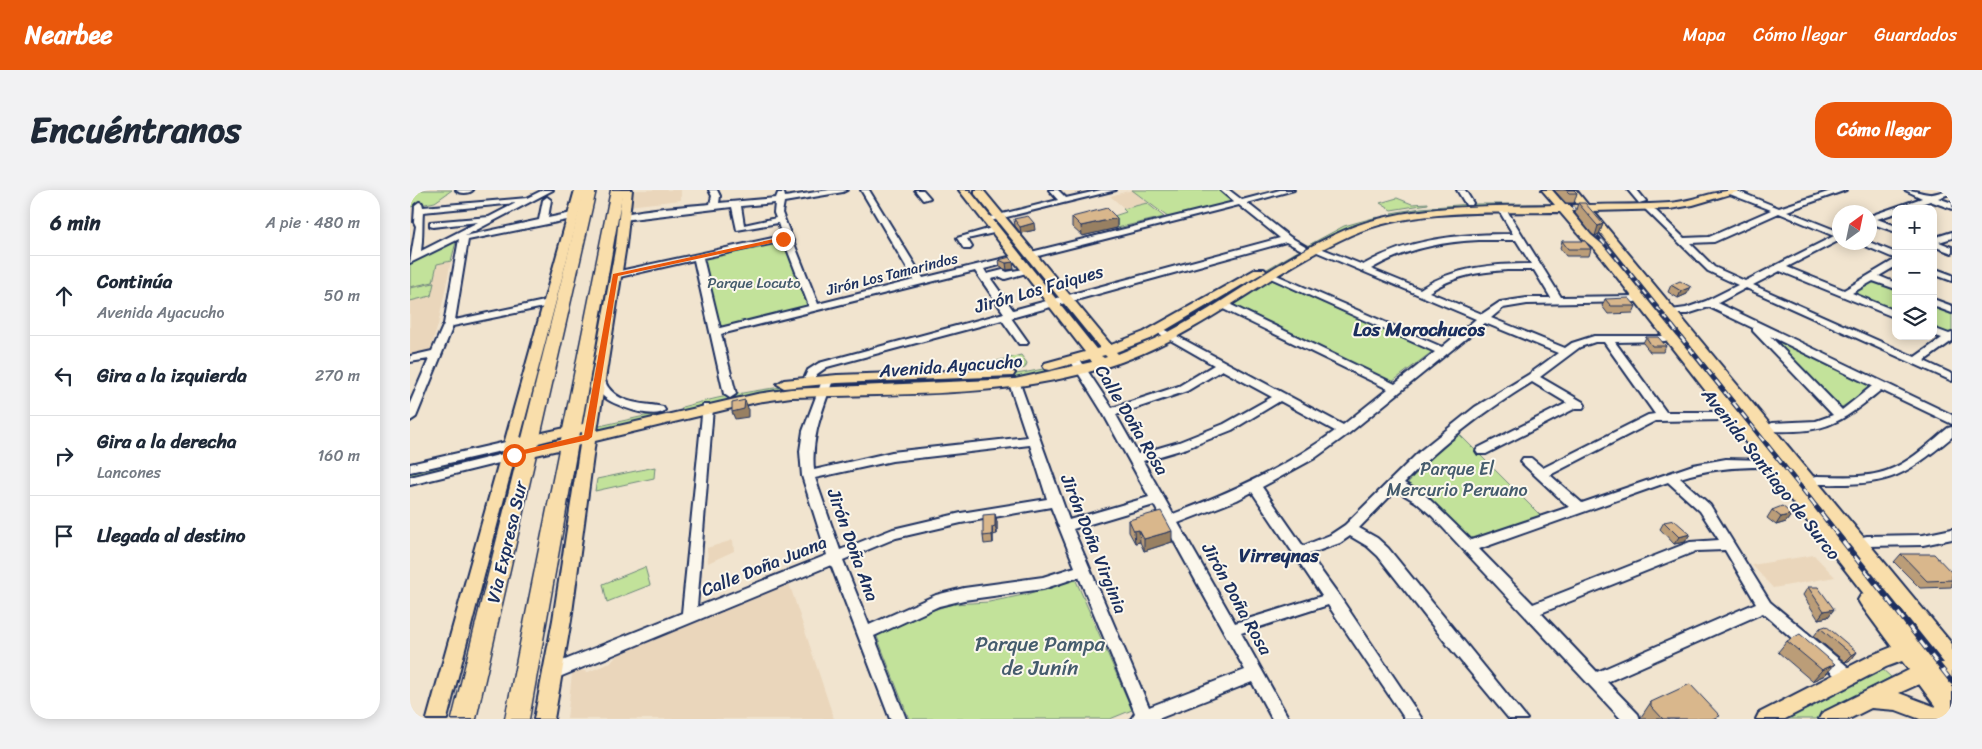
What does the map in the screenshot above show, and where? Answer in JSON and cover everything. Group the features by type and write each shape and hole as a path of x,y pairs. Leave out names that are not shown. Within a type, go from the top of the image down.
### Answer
{"highway":[{"name":"Via Expresa Sur","path":"464,719 530,446 587,190"},
{"path":"517,719 580,434 617,190"}],"main road":[{"path":"437,719 572,216 587,190"},
{"path":"544,719 562,620 580,434 598,373 621,245 627,190"},
{"path":"964,190 1030,255 1112,354"},
{"path":"977,190 992,218 995,230 1096,359"},
{"name":"Avenida Santiago de Surco","path":"1548,190 1587,237 1911,651 1944,662"},
{"name":"Avenida Santiago de Surco","path":"1571,190 1812,480 1880,556 1944,662 1952,692"},
{"name":"Avenida Ayacucho","path":"1644,204 1706,190"},
{"name":"Avenida Ayacucho","path":"1386,217 1445,211 1689,203 1732,190"},
{"name":"Avenida Ayacucho","path":"943,382 1015,383 1112,354 1155,336 1308,248 1386,217 1426,206 1469,203 1561,206"},
{"name":"Avenida Santiago de Surco","path":"1587,237 1599,247 1786,481 1911,651"},
{"name":"Avenida Santiago de Surco","path":"1612,238 1624,249 1676,312 1712,360 1772,427 1891,582 1944,662 1952,713"},
{"name":"Avenida Ayacucho","path":"1155,336 1171,336 1270,276 1308,248"},
{"name":"Avenida Ayacucho","path":"508,451 580,434 659,410 707,408 824,386 943,382 1078,364"},
{"name":"Avenida Ayacucho","path":"580,434 607,432 730,394 809,381 824,386"},
{"path":"607,432 661,418 665,413 659,410"},
{"path":"1786,481 1812,480"},
{"path":"1880,556 1891,582"},
{"path":"1766,719 1879,660 1911,651 1934,650 1944,662 1829,719"},
{"path":"1867,699 1897,701 1917,707 1938,719"}],"street":[{"path":"460,190 469,190"},
{"path":"413,259 461,237 549,190"},
{"path":"713,190 715,203"},
{"path":"624,214 715,203 780,198 816,190"},
{"path":"715,203 736,205 843,190"},
{"path":"865,190 920,282"},
{"path":"919,190 926,198"},
{"path":"1053,190 1064,201"},
{"path":"992,218 1112,190"},
{"path":"1224,190 1287,239 1565,352"},
{"path":"1030,255 1290,190"},
{"path":"1461,190 1469,203"},
{"path":"1632,190 1709,268 1952,378"},
{"path":"1732,190 1777,211 1832,232"},
{"path":"1683,242 1711,240 1777,211 1842,190"},
{"path":"1908,190 1952,206"},
{"path":"1908,205 1952,190"},
{"path":"780,198 778,213 780,220 815,308"},
{"path":"413,259 420,226 418,222 419,208 532,200"},
{"path":"543,221 547,200"},
{"path":"736,205 740,228 780,220"},
{"path":"1502,209 1558,301"},
{"path":"1877,216 1892,211"},
{"path":"461,237 572,216"},
{"path":"433,224 495,218"},
{"path":"1877,222 1892,227"},
{"path":"967,247 962,238 995,230"},
{"path":"1937,241 1952,235"},
{"path":"410,417 449,324 461,237"},
{"path":"615,275 788,237"},
{"path":"1364,269 1386,256 1421,245 1468,237 1519,237"},
{"name":"Jirón Los Faiques","path":"809,381 812,372 823,366 1287,239"},
{"path":"1676,312 1687,311 1710,303 1832,239"},
{"path":"1937,244 1952,250"},
{"path":"1877,249 1892,254"},
{"path":"698,256 730,394"},
{"name":"Jirón Los Tamarindos","path":"716,332 1017,258"},
{"path":"1844,294 1892,264"},
{"path":"1421,292 1436,282 1465,271 1497,267 1538,267"},
{"path":"1779,267 1892,313"},
{"path":"978,268 1023,342"},
{"path":"984,278 1003,273 1005,276 1026,270"},
{"path":"1937,272 1952,278"},
{"path":"1270,276 1443,351"},
{"path":"1872,277 1892,284"},
{"path":"1171,520 1212,506 1255,486 1311,455 1344,431 1500,305 1512,302 1635,299"},
{"path":"449,324 549,303"},
{"path":"1710,303 1952,420"},
{"path":"1937,304 1952,310"},
{"path":"1223,305 1397,388"},
{"path":"1751,322 1840,416"},
{"path":"1937,332 1951,337"},
{"path":"1171,336 1344,431"},
{"path":"1916,362 1951,337"},
{"path":"1301,552 1335,539 1350,529 1424,454 1479,410 1532,378 1565,352 1585,341 1665,338"},
{"path":"1607,339 1663,416"},
{"path":"1772,344 1777,341 1788,340"},
{"path":"410,359 436,354"},
{"name":"Calle Doña Rosa","path":"1078,364 1109,413 1158,499"},
{"path":"1109,413 1171,393 1203,378 1223,364"},
{"path":"598,373 600,386 609,396 629,405 659,410"},
{"path":"1482,451 1578,404 1532,378"},
{"name":"Jirón Doña Virginia","path":"1015,383 1055,502 1142,718"},
{"name":"Jirón Doña Ana","path":"824,386 809,431 806,451 808,476 835,557 898,719"},
{"path":"1772,427 1823,424 1840,416 1881,386"},
{"path":"1136,459 1183,445 1228,427 1281,396"},
{"path":"689,616 707,408"},
{"path":"1541,474 1648,420 1663,416 1726,416"},
{"path":"1812,480 1848,480 1890,475 1904,468 1952,431"},
{"path":"808,476 854,463 906,453 1033,440"},
{"name":"Avenida Ayacucho","path":"410,468 508,451"},
{"name":"Avenida Ayacucho","path":"410,481 508,451"},
{"path":"1527,461 1579,508"},
{"path":"1471,546 1670,476 1714,464 1762,463"},
{"path":"1670,476 1705,508 1765,607 1847,676"},
{"path":"1396,484 1426,502 1471,546 1632,719"},
{"path":"1255,486 1414,719"},
{"path":"1065,526 1158,499"},
{"name":"Jirón Doña Rosa","path":"1158,499 1280,719"},
{"name":"Calle Doña Juana","path":"551,673 885,537 928,524 1055,502"},
{"path":"1350,529 1372,542 1383,552 1455,643 1519,719"},
{"path":"1867,541 1923,540 1951,537"},
{"path":"1531,611 1695,546 1729,545"},
{"path":"866,633 916,610 948,598 1027,586 1083,570"},
{"path":"1232,630 1332,598"},
{"path":"1595,680 1765,607"},
{"path":"1142,718 1256,673"}],"shaded area":[{"path":"630,190 681,190 681,200 628,206"},
{"path":"1132,190 1147,203 1124,208 1110,196"},
{"path":"451,261 438,325 430,351 410,357 410,270"},
{"path":"733,540 734,551 708,563 707,548"},
{"path":"1814,555 1835,577 1773,588 1752,565"},
{"path":"789,583 834,719 567,719 572,673 580,670 588,672 610,663 618,655"}],"green space":[{"path":"410,190 452,190 435,202 410,207"},
{"path":"1132,190 1221,190 1237,202 1169,218"},
{"path":"1397,198 1412,204 1428,204 1391,210 1380,203"},
{"path":"1147,203 1164,217 1117,228 1108,218 1126,212 1123,209"},
{"path":"1470,204 1554,204 1556,207 1396,217 1391,213 1421,208"},
{"path":"997,217 1065,299 1054,302 989,219"},
{"path":"1377,217 1381,220 1364,225 1170,335 1162,330 1344,226"},
{"name":"Parque Locuto","path":"787,239 811,307 719,330 702,257"},
{"path":"451,242 456,242 451,261 437,264 433,282 410,287 410,261"},
{"path":"1873,279 1892,286 1892,312 1848,294"},
{"path":"1272,280 1433,351 1392,382 1230,306"},
{"path":"434,283 431,296 410,301 410,288"},
{"path":"1937,306 1952,312 1952,332 1948,335 1937,331"},
{"path":"1784,342 1869,381 1873,387 1842,407 1834,405 1777,344"},
{"path":"1021,355 1027,363 1025,368 1002,372 997,361"},
{"path":"1072,362 1076,368 1014,381 945,387 946,379 1010,375"},
{"path":"925,378 923,387 835,390 827,385 834,382"},
{"path":"824,383 819,388 682,413 682,407 735,394 771,388"},
{"path":"658,413 659,416 517,453 519,444"},
{"name":"Parque El Mercurio Peruano","path":"1459,434 1541,516 1472,540 1437,505 1406,485 1426,462"},
{"path":"499,451 488,454 487,457 498,456 410,476 410,471"},
{"path":"655,467 654,478 595,491 597,479"},
{"path":"645,567 650,585 607,602 603,584"},
{"name":"Parque Pampa de Junín","path":"1074,576 1132,710 1110,719 909,719 876,634 930,611 952,604 989,602 1028,594"},
{"path":"1881,668 1891,677 1816,719 1784,719"}],"building":[{"path":"1566,190 1574,190 1577,193 1569,193"},
{"path":"1578,203 1585,203 1603,224 1598,226"},
{"path":"1107,208 1117,218 1081,226 1072,217"},
{"path":"1028,216 1034,223 1020,227 1014,219"},
{"path":"1562,241 1585,241 1591,249 1568,249"},
{"path":"1010,257 1013,262 1006,263 999,260"},
{"path":"1680,281 1691,287 1681,291 1671,285"},
{"path":"1629,298 1636,306 1611,306 1605,299"},
{"path":"1646,337 1658,337 1666,346 1652,346"},
{"path":"745,400 744,409 732,412 732,403"},
{"path":"1782,506 1792,514 1781,517 1772,510"},
{"path":"1161,511 1172,531 1144,539 1139,530 1134,531 1129,520"},
{"path":"995,514 995,526 992,527 992,535 983,536 983,515"},
{"path":"1674,520 1690,534 1679,537 1664,522"},
{"path":"1901,554 1934,554 1952,573 1952,580 1927,581"},
{"path":"1808,587 1818,587 1834,609 1824,611"},
{"path":"1826,626 1857,652 1852,655 1820,628"},
{"path":"1800,634 1835,664 1822,670 1787,641"},
{"path":"1690,684 1720,716 1712,719 1663,719 1651,706 1651,702"}],"railway":[{"path":"1558,190 1673,327"},
{"path":"1672,326 1811,500"},
{"path":"1810,499 1952,682"}],"district":[{"name":"Los Morochucos","path":"1419,329"},
{"name":"Virreynas","path":"1279,555"}],"route":[{"path":"514,455 588,437 615,275 783,239"}]}
